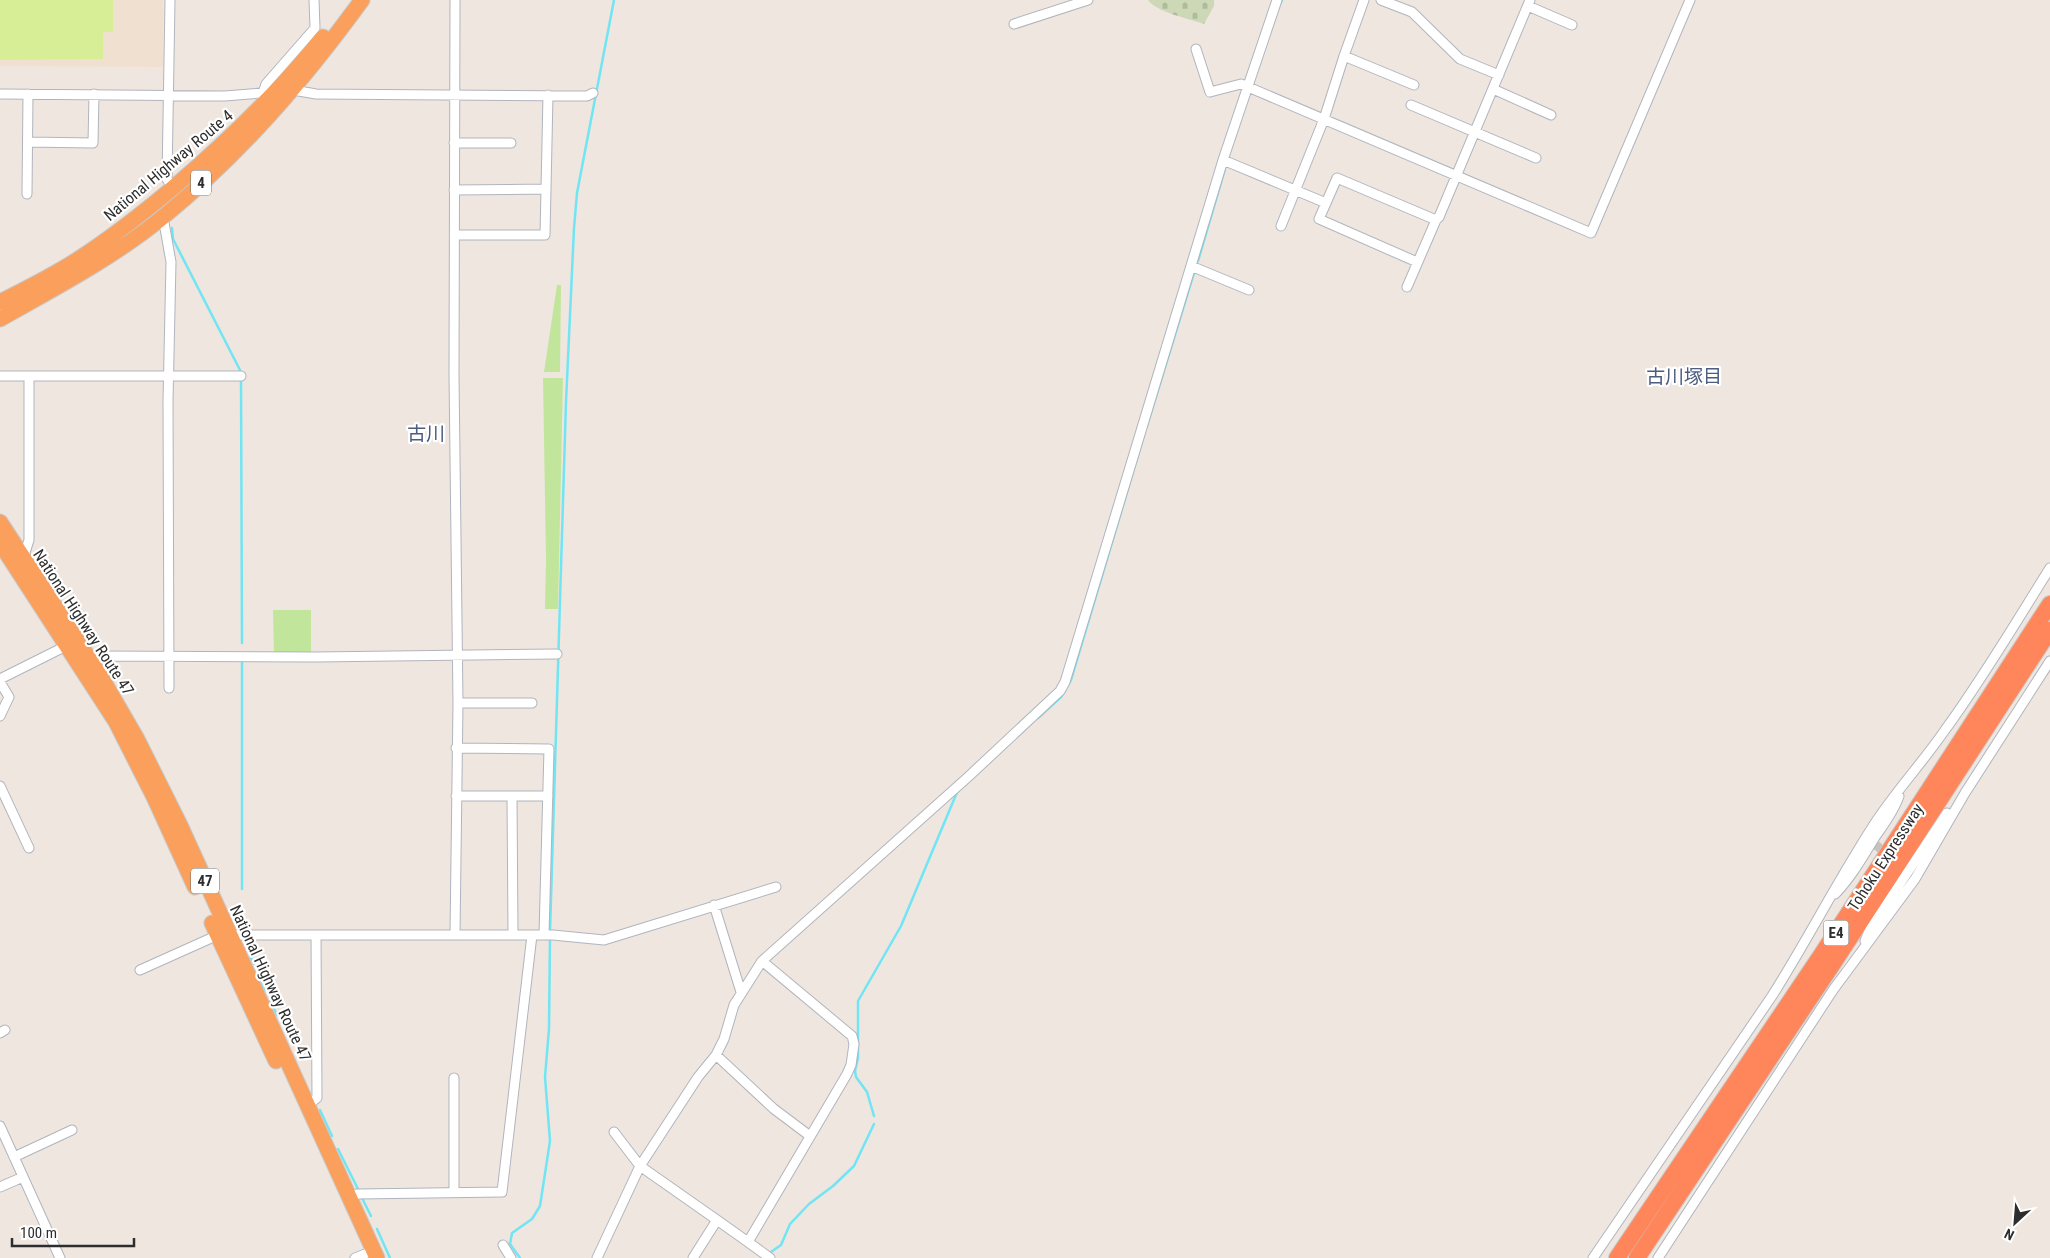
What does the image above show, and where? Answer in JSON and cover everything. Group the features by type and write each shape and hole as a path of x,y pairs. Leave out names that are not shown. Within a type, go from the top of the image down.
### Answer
{"highway":[{"name":"National Highway Route 4","path":"0,302 76,260 118,232 214,154 313,49 350,0"},
{"name":"National Highway Route 4","path":"0,319 80,274 163,217 224,164 293,90 362,0"},
{"name":"National Highway Route 47","path":"0,522 91,662 137,739 180,825 224,935 366,1257"},
{"name":"National Highway Route 47","path":"0,543 68,646 120,730 308,1105 351,1199 366,1257"},
{"name":"Tohoku Expressway","path":"1617,1258 1827,945 2050,604"},
{"name":"Tohoku Expressway","path":"1637,1258 1845,945 2050,630"}],"street":[{"path":"170,0 167,178 172,188"},
{"path":"0,94 225,96 270,93 266,84 315,28 314,0"},
{"path":"455,0 455,87 453,95 454,375 458,703 455,935"},
{"path":"1014,24 1088,0"},
{"path":"597,1258 640,1166 698,1077 716,1054 741,992 762,960 968,777 1060,691 1072,664 1223,160 1277,0"},
{"path":"1281,226 1324,119 1364,0"},
{"path":"1381,0 1412,12 1460,59 1499,75"},
{"path":"1196,49 1210,92 1241,84 1591,233 1690,0"},
{"path":"1406,287 1439,217 1529,3 1572,25"},
{"path":"1344,56 1414,85"},
{"path":"1493,89 1552,115"},
{"path":"293,90 316,94 587,96 593,93"},
{"path":"27,194 28,94"},
{"path":"28,142 93,143 94,94"},
{"path":"455,235 545,235 548,96"},
{"path":"1411,104 1474,133 1536,158"},
{"path":"454,143 511,143"},
{"path":"1223,160 1326,203"},
{"path":"1418,262 1319,219 1337,178 1436,220"},
{"path":"454,190 546,189"},
{"path":"163,217 171,262 167,657 169,688"},
{"path":"1191,266 1250,290"},
{"path":"0,376 241,376"},
{"path":"23,559 29,540 29,376"},
{"path":"1593,1258 1772,996 1871,828 1945,730 1976,685 2050,568"},
{"path":"0,716 9,697 0,680 68,646"},
{"path":"91,662 96,656 556,654"},
{"path":"1658,1258 1833,990 1915,879 1965,793 2050,661"},
{"path":"458,703 532,703"},
{"path":"456,748 549,749 548,935"},
{"path":"0,786 28,848"},
{"path":"1826,903 1842,887 1874,844 1896,805 1901,788"},
{"path":"1862,951 1870,929 1906,870 1959,796 1965,793"},
{"path":"456,796 548,796"},
{"path":"512,796 513,935"},
{"path":"140,970 224,935 548,935 604,940 776,886"},
{"path":"714,905 741,992"},
{"path":"308,1105 317,1098 316,935"},
{"path":"351,1199 357,1194 502,1192 532,935"},
{"path":"748,1242 833,1099 851,1064 854,1044 852,1036 762,960"},
{"path":"716,1054 774,1109 810,1136"},
{"path":"454,1078 454,1192"},
{"path":"0,1126 60,1258"},
{"path":"14,1157 72,1130"},
{"path":"614,1132 640,1166 770,1258"},
{"path":"0,1187 23,1177"},
{"path":"694,1258 717,1220"},
{"path":"504,1245 512,1258"}],"shaded area":[{"path":"0,0 163,0 163,67 0,66"}],"green space":[{"path":"0,0 113,0 113,32 103,32 103,59 0,60"},
{"path":"1148,0 1214,0 1214,6 1204,24 1166,12"},
{"path":"557,285 561,285 560,372 544,372"},
{"path":"543,378 563,378 558,609 545,609"},
{"path":"273,610 311,610 311,653 274,654"}],"waterway":[{"path":"550,932 566,402 574,228 577,193 614,0"},
{"path":"1277,11 1282,0"},
{"path":"1198,261 1225,169"},
{"path":"172,228 173,239 241,372"},
{"path":"1147,426 1194,273"},
{"path":"241,379 242,643"},
{"path":"1038,718 1061,697 1071,680 1144,435"},
{"path":"242,661 242,889"},
{"path":"874,1116 867,1092 856,1077 855,1071 858,1058 858,1001 901,926 958,790"},
{"path":"520,1258 510,1244 512,1233 532,1219 540,1206 550,1141 545,1077 549,1029 550,938"},
{"path":"250,956 254,964"},
{"path":"259,976 265,990"},
{"path":"270,1001 277,1015"},
{"path":"320,1110 332,1136"},
{"path":"771,1252 781,1245 790,1224 809,1204 833,1186 854,1166 874,1124"},
{"path":"338,1149 359,1191"},
{"path":"362,1198 371,1216"},
{"path":"377,1229 390,1258"}],"tunnel":[{"path":"1876,845 1889,856"}],"district":[{"name":"古川塚目","path":"1684,376"},
{"name":"古川","path":"426,433"}]}
